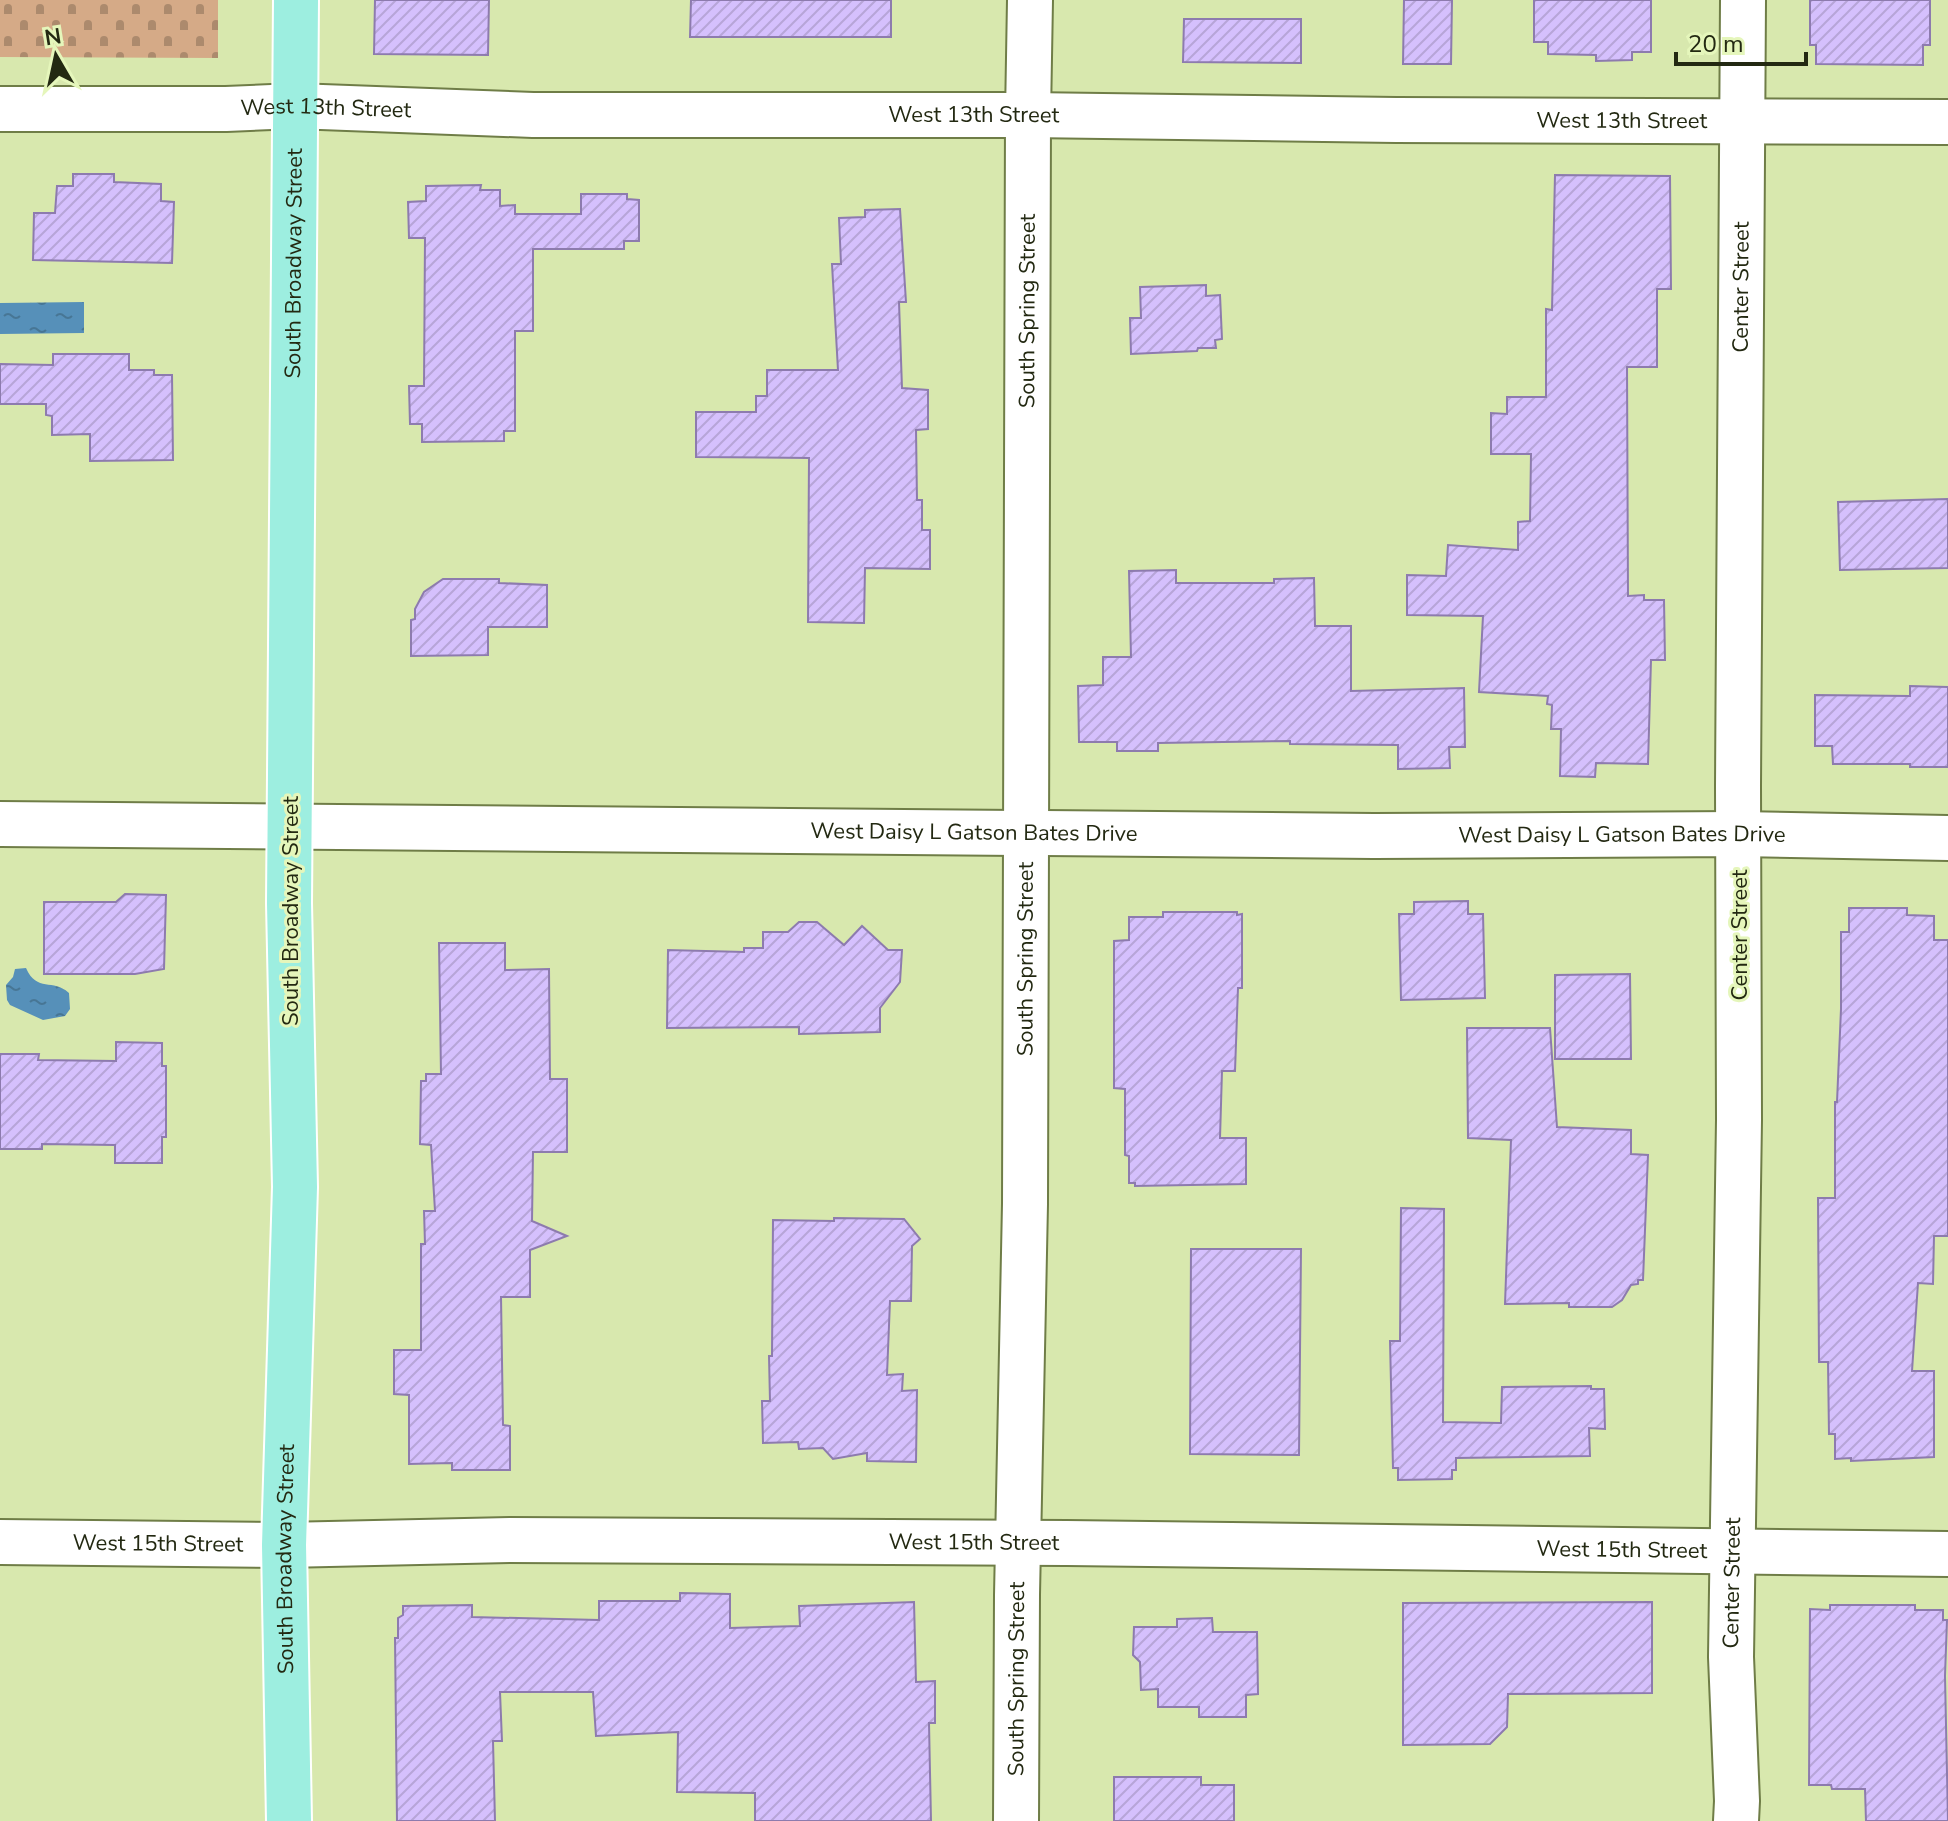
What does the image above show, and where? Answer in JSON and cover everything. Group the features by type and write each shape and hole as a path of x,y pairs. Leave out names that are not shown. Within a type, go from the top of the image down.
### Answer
{"main road":[{"name":"South Broadway Street","path":"289,1821 284,1545 295,1187 289,828 296,0"}],"street":[{"name":"South Spring Street","path":"1016,1821 1025,1204 1030,0"},
{"name":"Center Street","path":"1736,1821 1731,1657 1739,1120 1743,0"},
{"name":"West 13th Street","path":"0,109 295,106 543,116 1028,115 1948,122"},
{"name":"West Daisy L Gatson Bates Drive","path":"0,824 1358,836 1739,834 1948,838"},
{"name":"West 15th Street","path":"0,1542 284,1545 510,1540 1019,1543 1948,1554"}],"green space":[{"path":"0,0 218,0 218,58 0,57"}],"water":[{"path":"84,302 84,333 0,334 0,303"},
{"path":"26,968 30,976 40,983 57,986 69,993 70,1009 65,1016 43,1020 10,1005 6,985 15,969"}],"building":[{"path":"375,0 489,0 488,55 374,54"},
{"path":"691,0 891,0 891,37 690,37"},
{"path":"1404,0 1452,0 1451,64 1403,64"},
{"path":"1534,0 1651,0 1651,52 1632,52 1632,60 1596,61 1596,55 1548,54 1548,42 1534,42"},
{"path":"1810,0 1930,0 1930,45 1923,45 1923,65 1816,64 1816,45 1810,45"},
{"path":"1184,19 1301,19 1301,63 1183,62"},
{"path":"73,174 114,174 114,182 161,184 161,201 174,202 172,263 33,260 34,213 55,213 57,186 73,186"},
{"path":"1555,175 1670,176 1671,289 1657,289 1657,367 1627,367 1628,596 1644,595 1644,600 1664,600 1665,660 1651,660 1648,764 1596,763 1595,777 1560,776 1561,729 1551,729 1552,705 1547,704 1548,696 1479,692 1483,616 1407,615 1407,575 1446,576 1448,545 1518,550 1518,522 1530,521 1531,454 1491,454 1491,413 1507,414 1507,397 1546,397 1546,309 1552,310"},
{"path":"481,185 480,190 500,190 500,206 515,205 515,214 581,214 581,194 627,194 627,199 639,200 639,241 624,241 624,249 533,249 533,331 515,331 515,431 504,431 504,441 422,442 422,424 410,424 409,386 424,386 425,238 409,238 408,202 426,201 426,186"},
{"path":"900,209 906,302 899,302 902,388 928,390 928,429 916,430 917,500 922,500 922,530 930,530 930,569 865,568 864,623 808,622 809,458 696,457 696,412 756,412 756,396 767,396 767,370 838,370 832,264 841,264 839,218 865,217 865,210"},
{"path":"1206,285 1206,296 1220,295 1222,339 1215,340 1216,348 1131,354 1130,318 1141,318 1140,287"},
{"path":"53,354 129,354 129,370 154,370 154,375 172,375 173,460 90,461 90,434 52,435 52,416 46,415 46,404 0,404 0,364 53,365"},
{"path":"1948,499 1948,568 1840,570 1838,502"},
{"path":"1176,570 1176,583 1274,583 1274,579 1314,578 1315,626 1351,626 1351,691 1464,688 1465,747 1449,747 1450,768 1398,769 1398,745 1290,744 1290,741 1158,743 1158,751 1117,751 1117,742 1079,742 1078,686 1103,685 1103,657 1131,657 1129,571"},
{"path":"443,579 499,579 499,583 547,585 547,627 488,627 488,655 411,656 411,620 415,619 415,609 424,592"},
{"path":"1910,686 1948,687 1948,767 1833,764 1832,746 1815,746 1815,695 1910,696"},
{"path":"125,894 166,895 164,969 135,974 44,974 44,902 116,902"},
{"path":"1468,901 1468,914 1483,914 1485,998 1401,1000 1399,914 1414,914 1414,902"},
{"path":"1849,908 1907,908 1907,915 1934,916 1934,940 1948,940 1948,1236 1934,1236 1933,1284 1918,1283 1912,1371 1934,1371 1934,1457 1835,1459 1835,1434 1829,1434 1828,1362 1819,1362 1818,1198 1835,1198 1841,932 1849,932"},
{"path":"1163,912 1242,914 1242,988 1238,988 1235,1071 1222,1071 1220,1138 1246,1138 1246,1184 1135,1186 1135,1183 1129,1183 1129,1156 1125,1155 1125,1089 1114,1088 1114,941 1129,940 1129,917 1163,917"},
{"path":"799,922 817,922 844,945 862,926 888,950 902,950 900,982 880,1008 880,1032 799,1034 799,1027 667,1028 668,950 744,952 744,948 763,948 763,932 788,932"},
{"path":"439,943 505,943 505,970 549,969 550,1079 567,1079 567,1152 533,1152 532,1221 567,1236 530,1250 530,1297 501,1297 503,1425 510,1426 510,1470 452,1470 452,1463 409,1464 409,1395 394,1394 394,1350 421,1350 424,1211 435,1211 431,1145 420,1144 421,1081 426,1081 426,1074 441,1074"},
{"path":"1630,974 1631,1059 1555,1059 1555,975"},
{"path":"1467,1028 1550,1028 1557,1127 1631,1130 1631,1154 1648,1155 1643,1280 1631,1285 1622,1300 1612,1307 1569,1307 1569,1303 1505,1304 1511,1140 1468,1138"},
{"path":"116,1042 162,1043 162,1066 166,1066 166,1137 162,1137 162,1163 115,1163 115,1145 42,1144 42,1149 0,1149 0,1054 39,1054 38,1060 116,1061"},
{"path":"1401,1208 1444,1209 1443,1422 1501,1423 1502,1387 1591,1386 1591,1389 1604,1389 1605,1429 1589,1428 1590,1456 1456,1458 1452,1479 1398,1480 1398,1468 1393,1468 1390,1341 1400,1341"},
{"path":"834,1218 904,1219 920,1239 912,1246 911,1301 890,1301 887,1375 903,1374 902,1391 917,1390 916,1462 867,1461 867,1453 833,1459 823,1448 799,1449 798,1442 763,1443 762,1401 770,1401 773,1220 834,1221"},
{"path":"1191,1249 1301,1249 1299,1455 1190,1454"},
{"path":"680,1593 730,1594 730,1628 800,1626 799,1606 914,1602 916,1682 935,1681 935,1723 929,1723 931,1821 755,1821 755,1793 677,1792 678,1732 596,1736 593,1692 500,1692 502,1741 493,1741 495,1821 397,1821 395,1638 398,1638 398,1618 403,1615 403,1606 472,1605 472,1617 599,1620 599,1601 680,1601"},
{"path":"1652,1602 1652,1693 1508,1694 1507,1727 1490,1744 1403,1745 1403,1603"},
{"path":"1830,1605 1915,1605 1915,1610 1943,1610 1943,1620 1947,1620 1948,1821 1866,1821 1865,1789 1809,1785 1810,1609 1830,1610"},
{"path":"1212,1618 1213,1632 1257,1632 1258,1694 1246,1695 1246,1717 1199,1717 1199,1707 1158,1707 1158,1689 1141,1690 1140,1662 1133,1655 1134,1627 1177,1627 1177,1619"},
{"path":"1114,1777 1201,1777 1201,1785 1234,1785 1234,1821 1114,1821"}]}
